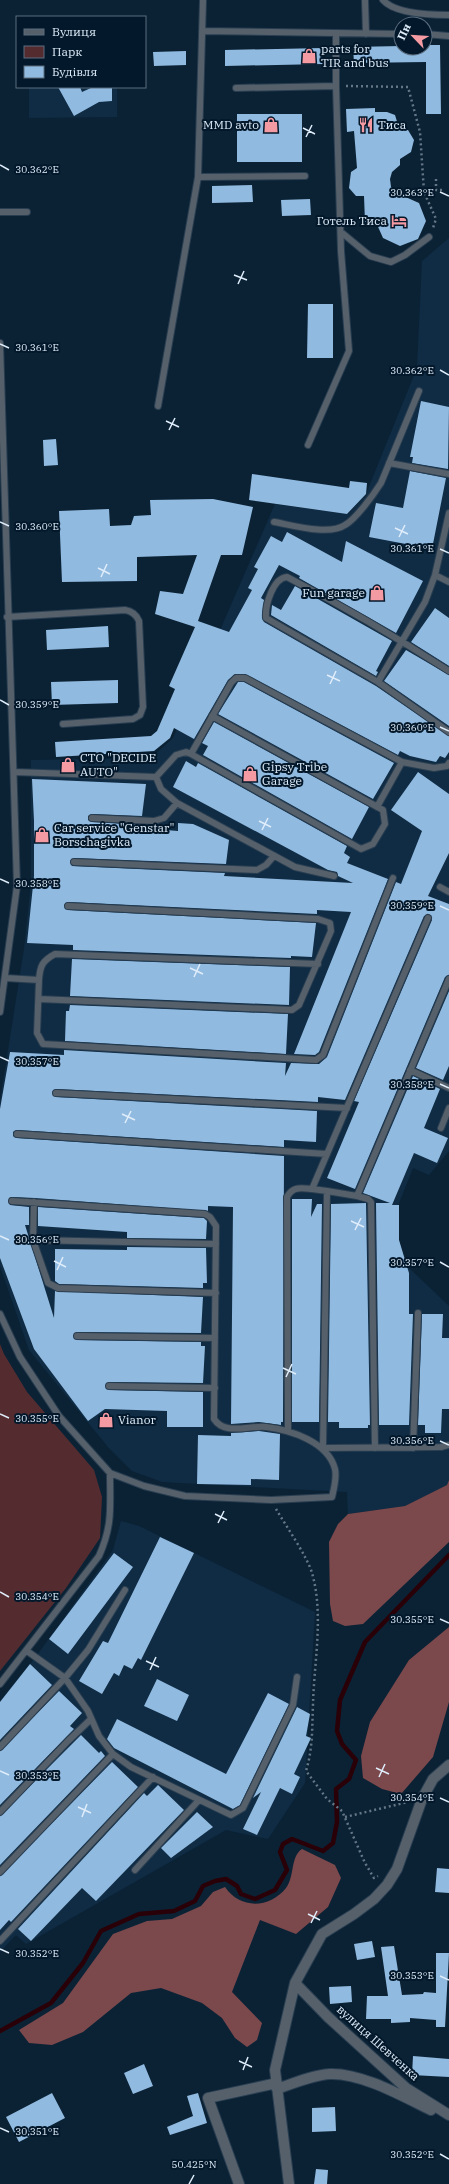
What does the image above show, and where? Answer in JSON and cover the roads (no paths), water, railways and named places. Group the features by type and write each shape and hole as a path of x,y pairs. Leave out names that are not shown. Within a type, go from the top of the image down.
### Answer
{"street":[{"path":"289,2184 275,2070 295,1983 322,1934 354,1914 374,1899 387,1885 397,1869 422,1799 433,1779 449,1765"},
{"name":"вулиця Шевченка","path":"295,1983 328,2017 406,2088 449,2117"},
{"name":"вулиця Шевченка","path":"240,2184 208,2098 277,2086 331,2074 355,2077 449,2117"}],"lane":[{"path":"158,406 198,177 203,0"},
{"path":"365,0 366,34"},
{"path":"383,0 386,4 406,12 449,15"},
{"path":"202,31 393,34"},
{"path":"308,445 349,351 341,252 336,34"},
{"path":"433,35 449,36"},
{"path":"236,88 336,86"},
{"path":"198,177 305,176"},
{"path":"0,212 27,212"},
{"path":"341,232 370,256 391,262 404,256 429,237"},
{"path":"0,343 17,886 6,978 0,1012"},
{"path":"274,522 325,530 345,526 374,495 381,483 418,391"},
{"path":"389,463 449,474"},
{"path":"378,682 425,602 436,575 449,515"},
{"path":"436,575 449,582"},
{"path":"449,671 340,604 287,577 281,578 276,583 266,611 266,618 378,682 449,732"},
{"path":"8,617 125,610 131,611 137,616 139,621 143,707 140,715 133,719 63,724"},
{"path":"192,754 231,682 236,678 245,678 402,762 434,768 447,766 449,763"},
{"path":"14,772 156,777 176,755 186,752 361,849 373,844 385,824 383,810 212,716"},
{"path":"377,807 402,762"},
{"path":"156,777 161,789 177,803 295,867 334,876"},
{"path":"92,818 154,821 164,818 177,803"},
{"path":"74,862 257,870 266,865 274,856"},
{"path":"318,964 55,954 45,959 40,966 36,1033 43,1044 316,1060 323,1055 393,878"},
{"path":"440,886 449,892"},
{"path":"38,999 292,1010 298,1005 318,964 331,931 330,923 318,918 68,906"},
{"path":"312,1189 428,918"},
{"path":"6,978 39,980"},
{"path":"357,1196 449,979"},
{"path":"410,1070 449,1088"},
{"path":"56,1093 347,1108"},
{"path":"441,1128 449,1108"},
{"path":"17,1134 327,1154"},
{"path":"288,1431 288,1197 291,1191 297,1188 357,1196 371,1202 375,1448"},
{"path":"0,1314 20,1357 59,1416 110,1473 144,1486 185,1496 271,1500 332,1497 335,1482 335,1469 323,1448 327,1191"},
{"path":"12,1201 204,1214 210,1216 216,1226 214,1420 218,1426 226,1429 264,1427 288,1431 323,1448 413,1448 441,1447 449,1445"},
{"path":"34,1202 33,1240 48,1283 52,1286 58,1288 216,1293"},
{"path":"33,1240 216,1244"},
{"path":"413,1448 418,1313"},
{"path":"77,1336 215,1338"},
{"path":"109,1386 215,1388"},
{"path":"0,1684 99,1556 108,1536 110,1515 110,1473"},
{"path":"0,1747 65,1678 88,1650 125,1590"},
{"path":"26,1651 65,1678 91,1719 99,1736 113,1754 131,1767 231,1815 243,1808 293,1705 297,1677"},
{"path":"0,1812 72,1736 91,1719"},
{"path":"0,1872 113,1754"},
{"path":"0,1941 153,1777"},
{"path":"135,1870 199,1800"}],"waterway":[{"path":"0,2031 51,2003 83,1963 101,1931 139,1914 174,1911 195,1901 203,1886 215,1881 226,1879 237,1886 241,1894 255,1899 275,1890 287,1870 280,1852 283,1844 292,1839 323,1851 333,1843 337,1822 336,1789 349,1779 356,1760 342,1744 337,1731 340,1700 365,1642 449,1555"}],"place":[{"name":"parts for TIR and bus","path":"309,56"},
{"name":"MMD avto","path":"271,125"},
{"name":"Тиса","path":"366,125"},
{"name":"Готель Тиса","path":"399,221"},
{"name":"Fun garage","path":"377,593"},
{"name":"СТО \"DECIDE AUTO\"","path":"68,765"},
{"name":"Gipsy Tribe Garage","path":"250,774"},
{"name":"Car service \"Genstar\" Borschagivka","path":"42,835"},
{"name":"Vianor","path":"106,1420"}]}
